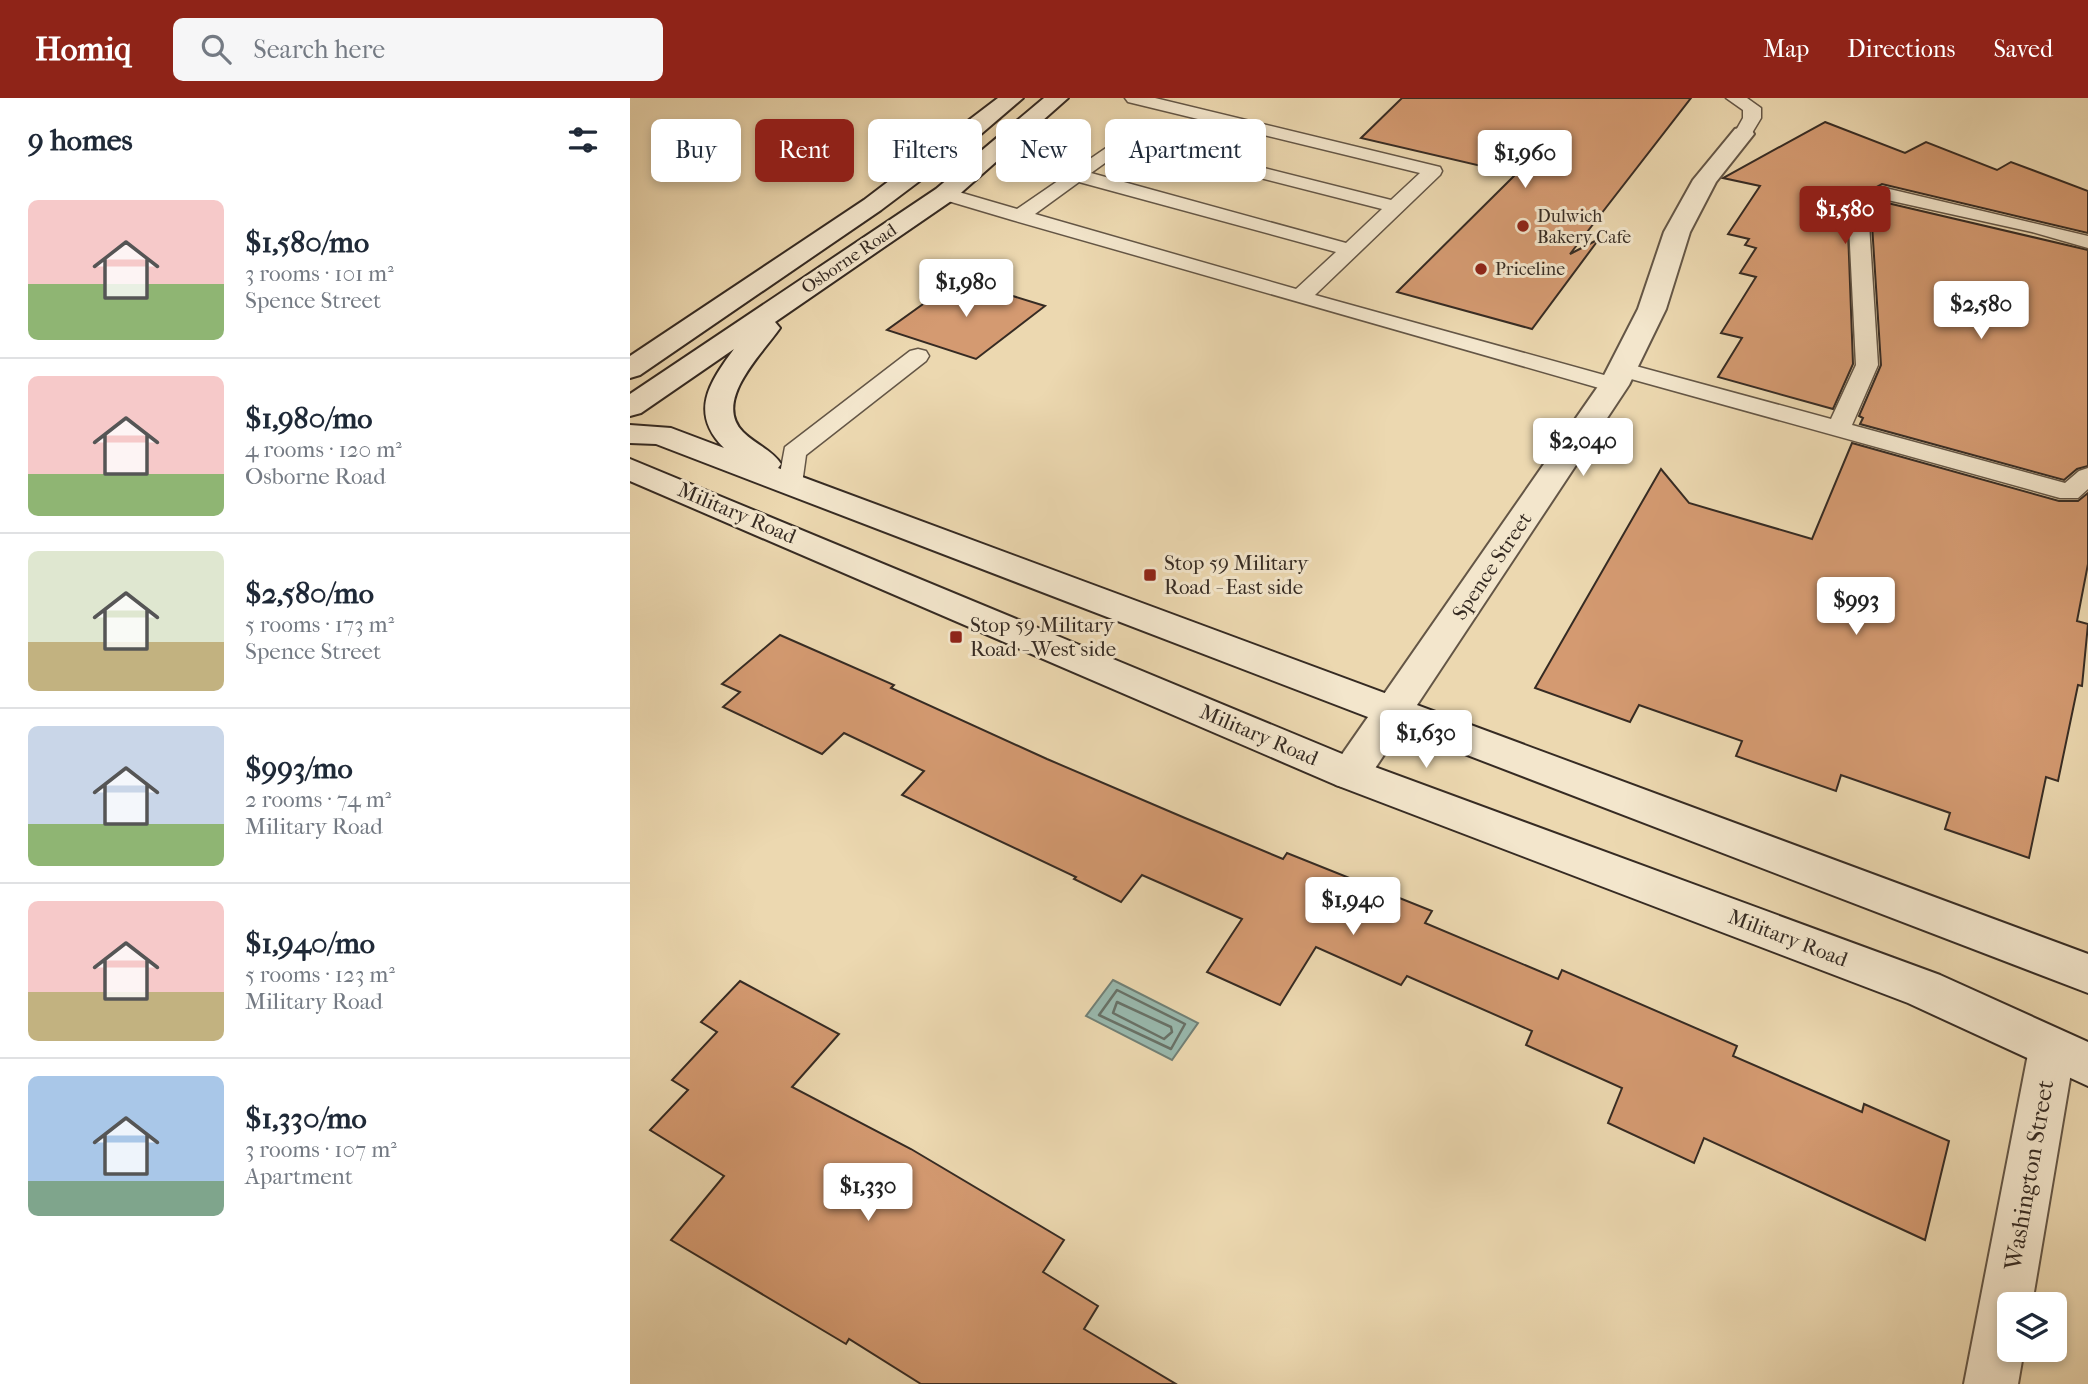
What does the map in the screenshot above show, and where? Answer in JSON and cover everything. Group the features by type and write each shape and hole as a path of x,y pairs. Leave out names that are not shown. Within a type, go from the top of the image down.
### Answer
{"street":[{"name":"Osborne Road","path":"630,369 821,243 931,165 1012,98"},
{"name":"Osborne Road","path":"630,407 945,194 1057,98"},
{"name":"Spence Street","path":"1350,774 1618,377 1653,309 1677,232 1705,180 1743,134"},
{"path":"786,302 724,382 719,414 726,432 790,484"},
{"name":"Military Road","path":"630,434 660,435 2088,974"},
{"name":"Military Road","path":"630,469 1350,774 1924,989 2070,1057"},
{"path":"630,492 745,516"},
{"name":"Washington Street","path":"1991,1384 2070,1057"}],"lane":[{"path":"1134,98 1433,171 1300,296"},
{"path":"1735,98 1752,108 1752,118 1743,134"},
{"path":"1155,119 1172,107"},
{"path":"1266,174 1396,207"},
{"path":"1091,180 1350,250"},
{"path":"1019,216 1067,182"},
{"path":"1839,428 1867,365 1858,205 1881,193 2036,227 2088,242"},
{"path":"945,194 1300,296 1618,377 1839,428 2069,492 2088,476"},
{"path":"790,484 794,452 918,356"}],"water":[{"path":"1113,980 1198,1023 1172,1060 1086,1016"}],"building":[{"path":"1402,98 1691,98 1570,254 1599,239 1532,329 1397,292 1516,174 1361,138"},
{"path":"1825,122 1905,153 1926,142 1997,170 2011,162 2088,191 2088,233 1882,184 1847,203 1853,364 1833,409 1718,377 1742,338 1721,333 1756,277 1740,273 1756,248 1745,245 1749,239 1728,234 1760,186 1723,178"},
{"path":"1883,202 2088,250 2088,466 2077,469 2064,480 1860,424 1863,418 1859,416 1881,365 1871,209"},
{"path":"958,279 1045,306 976,359 887,330"},
{"path":"1852,443 2059,501 2078,501 2088,493 2088,564 2077,621 2088,624 2082,686 2078,685 2058,781 2046,777 2029,858 1945,829 1950,813 1841,775 1836,791 1736,756 1742,741 1639,705 1630,722 1535,688 1661,469 1689,503 1812,539"},
{"path":"780,635 894,685 891,688 1047,759 1185,818 1283,859 1287,853 1432,911 1425,923 1558,979 1562,970 1737,1046 1733,1056 1862,1112 1864,1104 1949,1141 1925,1240 1704,1138 1694,1163 1608,1123 1622,1088 1526,1045 1532,1031 1407,976 1401,985 1316,947 1280,1005 1207,972 1242,919 1142,875 1121,902 1074,879 1076,877 902,795 924,771 844,733 822,754 723,707 740,692 722,684"},
{"path":"740,981 839,1034 792,1087 911,1149 1064,1240 1043,1272 1098,1306 1084,1329 1176,1384 921,1384 849,1339 846,1344 671,1240 724,1176 650,1130 688,1090 672,1080 717,1032 701,1022"}],"place":[{"name":"Dulwich Bakery Cafe","path":"1523,226"},
{"name":"Priceline","path":"1481,269"},
{"name":"Stop 59 Military Road - East side","path":"1150,575"},
{"name":"Stop 59 Military Road - West side","path":"956,637"}]}
